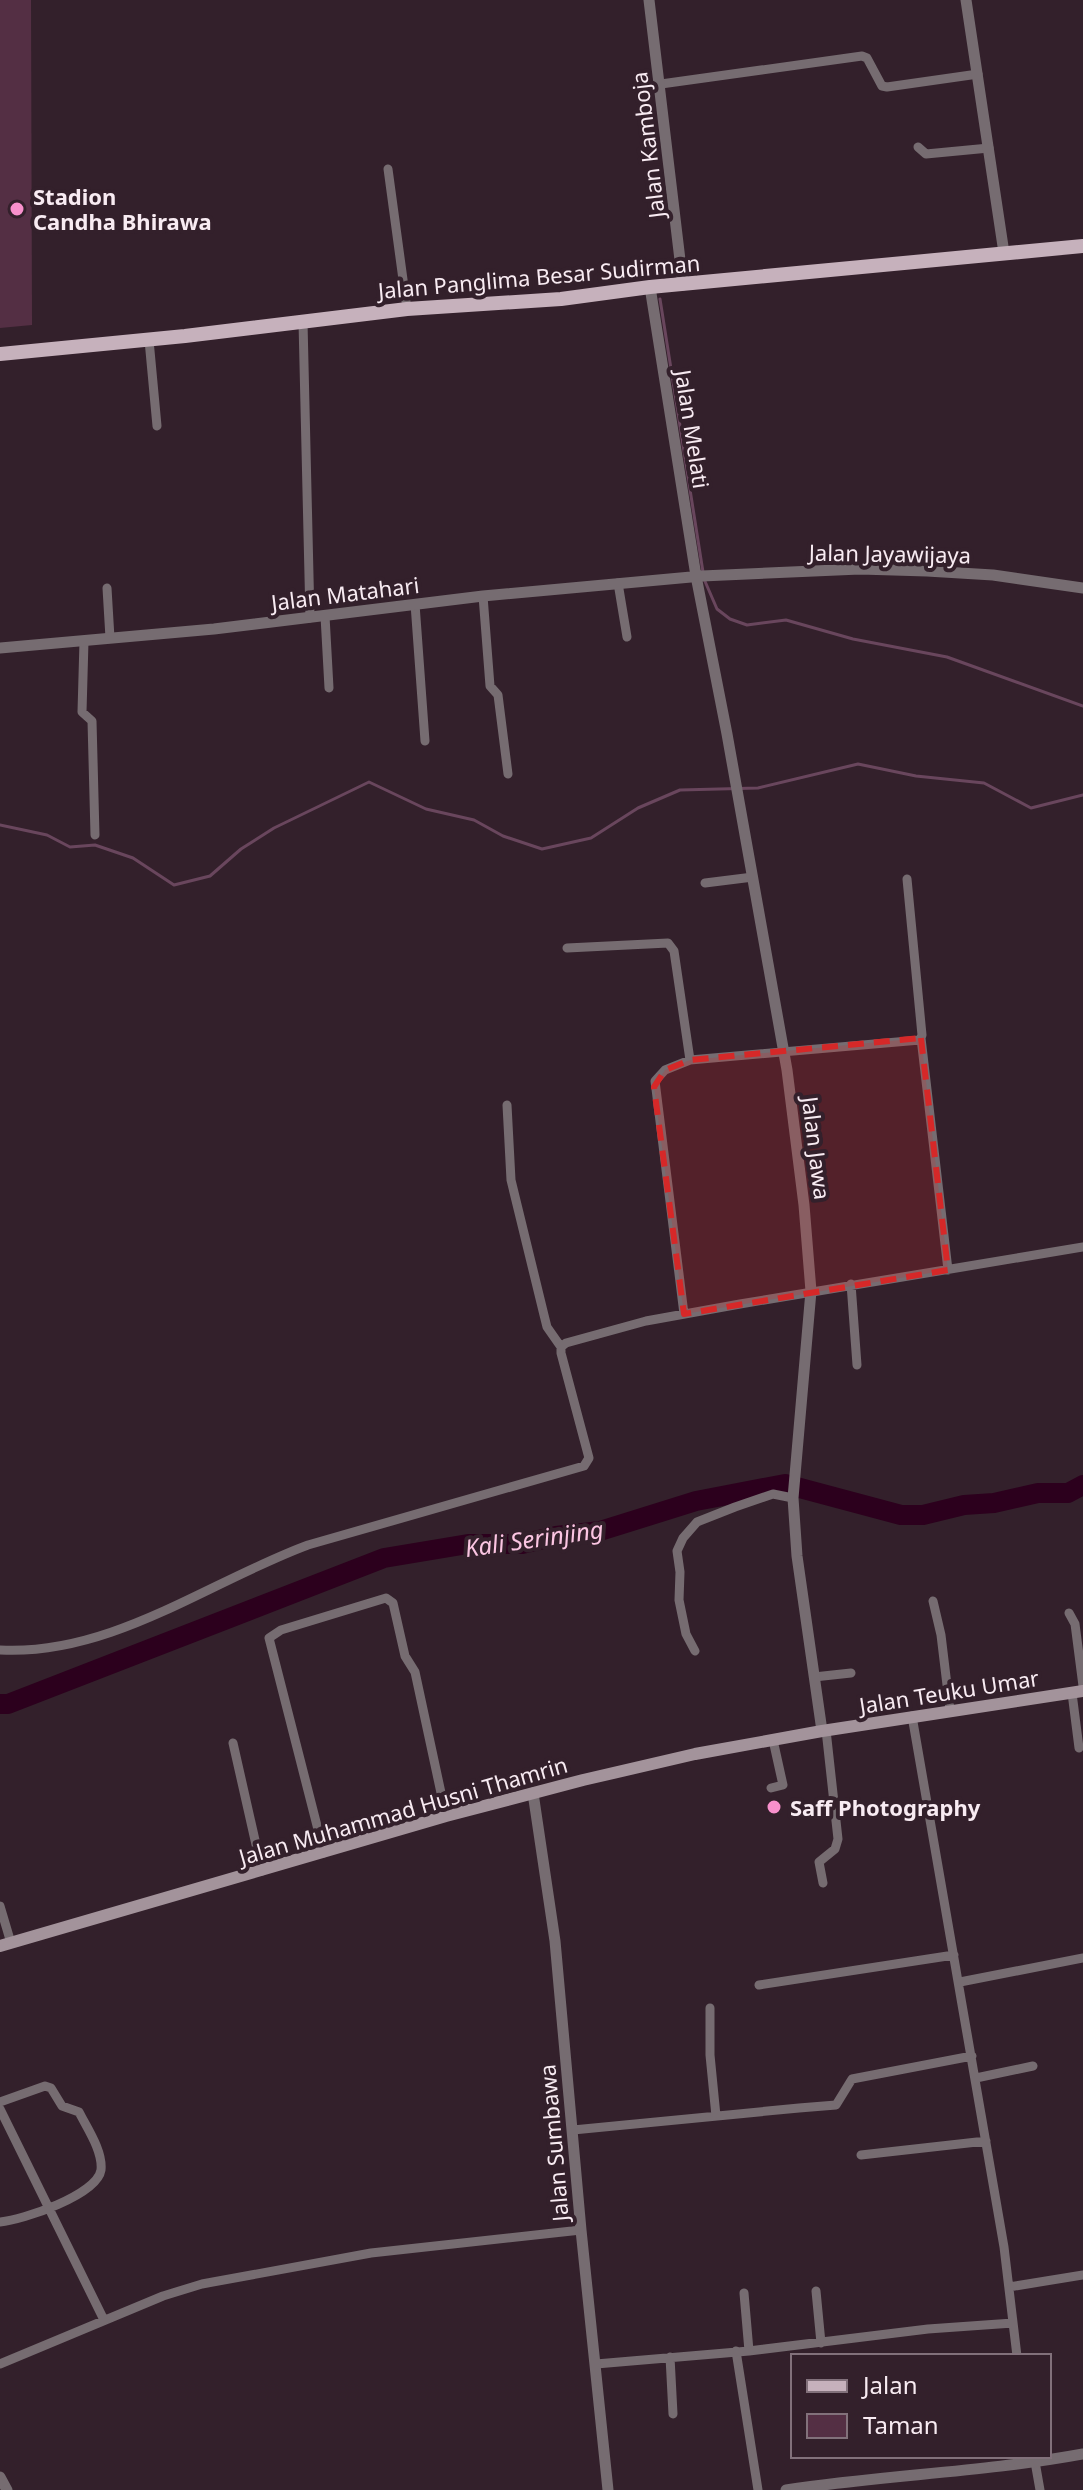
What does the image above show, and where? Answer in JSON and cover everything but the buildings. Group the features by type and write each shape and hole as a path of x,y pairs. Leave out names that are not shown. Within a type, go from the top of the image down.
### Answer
{"main road":[{"name":"Jalan Panglima Besar Sudirman","path":"0,354 149,340 407,309 561,299 650,287 1083,246"},
{"name":"Jalan Teuku Umar","path":"824,1730 1079,1690"},
{"name":"Jalan Muhammad Husni Thamrin","path":"6,1944 533,1793 695,1754 824,1730"}],"street":[{"name":"Jalan Kamboja","path":"649,0 683,285"},
{"path":"966,0 1004,253"},
{"path":"661,84 862,56 867,58 882,86 887,87 978,74"},
{"path":"918,147 926,154 989,148"},
{"path":"388,169 407,309"},
{"name":"Jalan Melati","path":"650,287 702,576"},
{"path":"303,322 310,618"},
{"path":"149,340 157,426"},
{"name":"Jalan Jayawijaya","path":"702,576 860,569 927,571 993,575 1083,588"},
{"name":"Jalan Matahari","path":"0,648 310,618 483,596 702,576"},
{"name":"Jalan Jawa","path":"702,576 736,788 784,1053 804,1205 811,1291 793,1495 797,1556 824,1730"},
{"path":"618,583 627,637"},
{"path":"107,588 110,638"},
{"path":"483,596 490,686 498,695 508,774"},
{"path":"415,604 425,741"},
{"path":"325,616 329,688"},
{"path":"84,641 82,712 92,721 95,835"},
{"path":"705,883 753,877"},
{"path":"907,879 921,1038 948,1270"},
{"path":"567,948 668,943 674,951 690,1060"},
{"path":"684,1314 654,1087 661,1073 690,1060 913,1042 921,1038"},
{"path":"0,1650 36,1649 90,1639 122,1628 264,1562 308,1545 584,1466 589,1458 561,1347 547,1327 511,1180 507,1105"},
{"path":"561,1347 594,1333 684,1314 1083,1247"},
{"path":"851,1284 857,1365"},
{"path":"695,1651 686,1634 679,1600 677,1551 683,1538 693,1524 735,1507 773,1494 793,1495"},
{"path":"324,1853 269,1638 275,1632 361,1604 386,1598 393,1603 405,1656 415,1672 446,1816"},
{"path":"933,1601 941,1635 950,1710"},
{"path":"1069,1613 1075,1624 1079,1748"},
{"path":"814,1677 851,1673"},
{"path":"912,1716 976,2078 1017,2354"},
{"path":"823,1883 819,1862 835,1849 838,1839 824,1730"},
{"path":"771,1788 783,1785 773,1740"},
{"path":"233,1743 262,1871"},
{"name":"Jalan Sumbawa","path":"533,1793 555,1941 608,2490"},
{"path":"0,1906 6,1944"},
{"path":"759,1985 954,1955"},
{"path":"960,1982 1083,1958"},
{"path":"710,2008 710,2055 716,2116"},
{"path":"573,2130 833,2106 852,2079 972,2056"},
{"path":"976,2078 1033,2066"},
{"path":"0,2102 49,2087 62,2106 78,2110 97,2151 101,2171 94,2184 49,2209 20,2220 0,2222"},
{"path":"0,2109 104,2320"},
{"path":"861,2155 986,2141"},
{"path":"0,2364 163,2296 202,2284 371,2253 581,2230"},
{"path":"1009,2287 1083,2275"},
{"path":"816,2291 821,2343"},
{"path":"744,2293 749,2351"},
{"path":"596,2364 1013,2323"},
{"path":"736,2351 758,2490"},
{"path":"670,2357 673,2414"},
{"path":"1051,2457 1083,2454"},
{"path":"786,2490 858,2485 1035,2459 1040,2490"},
{"path":"0,2477 7,2490"}],"highlighted area":[{"path":"921,1038 948,1270 684,1314 654,1087 665,1070 690,1060"}],"green space":[{"name":"Stadion Candha Bhirawa","path":"0,0 31,0 32,325 0,328"}],"waterway":[{"path":"660,299 703,572"},
{"path":"704,579 717,609 730,619 747,625 786,620 853,639 947,657 1083,706"},
{"path":"0,825 47,835 70,847 95,845 133,858 174,885 210,876 241,849 274,828 369,782 426,809 474,820 503,836 542,849 591,838 638,808 680,790 758,788 858,764 916,776 984,783 1031,808 1083,795"},
{"name":"Kali Serinjing","path":"0,1704 8,1704 384,1558 468,1544 522,1544 600,1531 696,1501 785,1484 901,1515 923,1515 1038,1493 1068,1493 1083,1485"}],"place":[{"name":"Stadion Candha Bhirawa","path":"17,209"},
{"name":"Saff Photography","path":"774,1807"}]}
